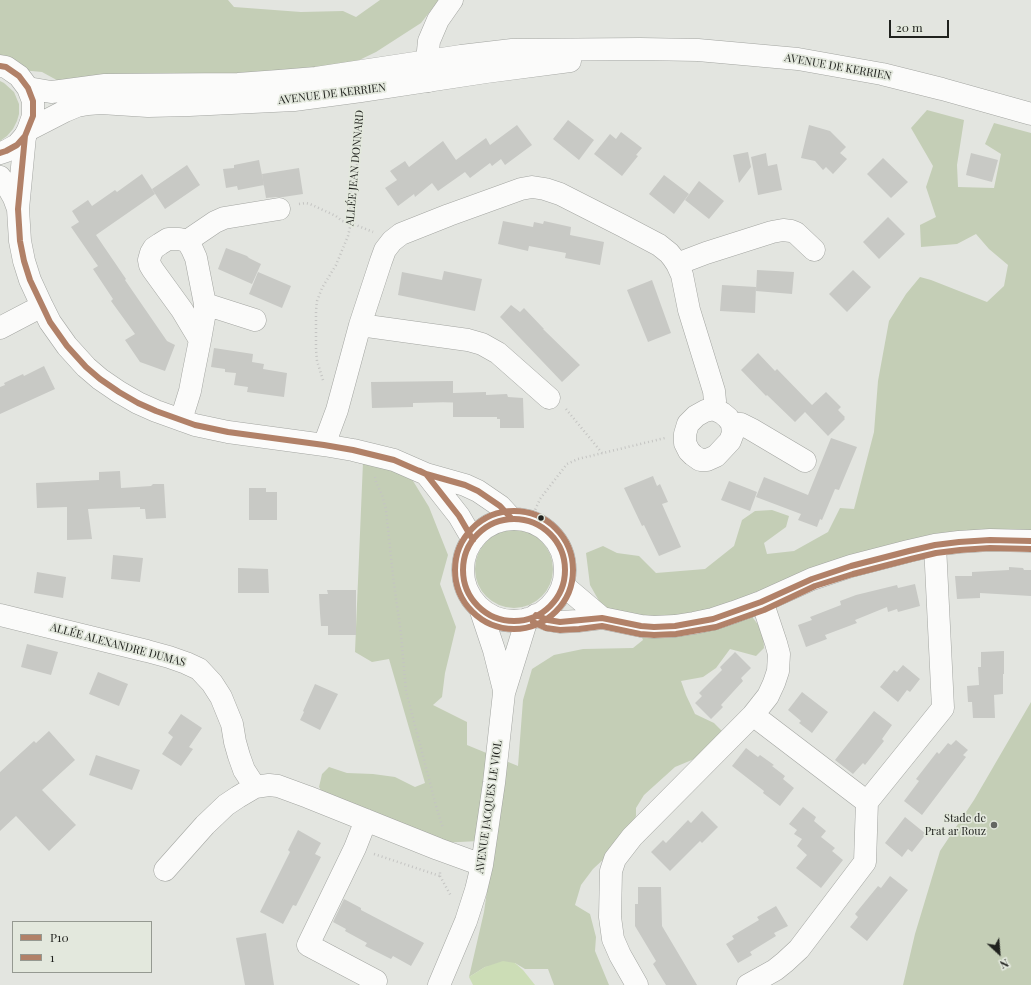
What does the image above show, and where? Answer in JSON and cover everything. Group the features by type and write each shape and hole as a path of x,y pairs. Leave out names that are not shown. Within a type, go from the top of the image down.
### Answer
{"street":[{"path":"427,71 429,41 432,31 452,0"},
{"name":"AVENUE DE KERRIEN","path":"28,88 51,92 105,85 238,84 427,71 486,72 550,64 640,49 698,50 804,60 882,74 1031,114"},
{"path":"0,66 6,67 18,76 28,88 33,108 33,116 27,133 18,209 20,241 24,261 30,280 50,322 67,346 86,367 114,389 138,403 195,425 228,432 324,445 394,460 426,474 465,485 490,498 521,520 541,526 550,533 562,552 565,563 565,574 562,586 557,598 548,608 532,617 510,621 495,617 480,608 472,599 466,589 463,577 463,565 466,553 478,533 499,521 521,520"},
{"name":"AVENUE DE KERRIEN","path":"0,153 17,145 27,133 65,111 77,106 101,103 154,106 294,100 361,92 427,71"},
{"path":"0,177 10,189 18,209"},
{"path":"324,445 341,396 360,325 380,261 385,250 392,241 401,234 417,227 521,189 532,187 545,189 560,194 659,245 669,253 677,264 682,275 689,310 714,391 715,401 713,409"},
{"path":"187,242 215,222 224,218 279,209"},
{"path":"677,264 706,253 772,232 783,230 796,233 814,250"},
{"path":"181,420 190,391 200,340 205,312 196,258 192,249 187,242 179,239 168,239 154,248 149,260 153,270 182,310 200,340"},
{"path":"204,304 255,320"},
{"path":"0,328 42,306"},
{"path":"360,325 468,340 482,344 498,353 549,398"},
{"path":"713,409 722,412 728,418 732,424 733,433 730,441 716,456 697,466 693,455 685,443 685,434 688,424 696,416 713,409"},
{"path":"732,424 741,424 750,428 805,460"},
{"path":"426,474 459,516 473,540"},
{"path":"532,617 560,622 602,618 641,626 675,626 713,619 761,602 812,579 851,566 909,551 935,545 959,542 990,540 1031,541"},
{"path":"748,985 780,966 799,949 865,862 867,802 943,708 935,545"},
{"path":"562,586 602,618"},
{"path":"637,985 613,939 610,917 610,871 615,859 632,837 753,715 768,696 778,671 779,654 761,602"},
{"name":"AVENUE JACQUES LE VIOL","path":"480,608 496,655 504,693"},
{"name":"ALLÉE ALEXANDRE DUMAS","path":"0,615 147,651 169,657 199,669 212,683 221,697 232,724 235,742 244,770 255,788"},
{"name":"AVENUE JACQUES LE VIOL","path":"439,985 466,921 476,890 482,864 494,783 504,693 532,617"},
{"path":"753,715 867,802"},
{"path":"165,870 205,825 226,805 255,788 269,785 278,786 308,797 446,852 482,864"},
{"path":"366,820 355,848 308,945 376,980"}],"path":[{"name":"ALLÉE JEAN DONNARD","path":"341,396 329,388 324,382 320,372 316,350 316,311 317,301 322,288 336,265 352,223 350,204 351,190 357,165 361,92"},
{"path":"279,209 306,203 336,216 342,221 352,223"},
{"path":"549,398 559,400 602,453"},
{"path":"521,520 540,499 567,464 578,459 685,434"},
{"path":"355,848 440,876 446,852 436,806 406,691 401,634 386,510 382,495 376,482 373,455"}],"shaded area":[{"path":"0,0 228,0 234,7 301,12 343,11 356,17 380,0 439,0 421,23 376,52 351,64 227,78 64,84 42,72 21,70 0,61"},
{"path":"0,81 14,92 19,104 19,114 13,129 0,141"},
{"path":"927,110 964,120 957,165 958,187 994,188 1001,154 985,144 994,123 1031,133 1031,533 747,599 753,618 763,631 764,648 756,656 730,649 716,668 703,677 681,681 695,714 714,723 723,732 699,757 675,767 644,795 636,808 636,816 625,835 607,856 593,869 581,885 575,905 590,914 596,937 595,951 609,985 554,985 548,969 525,969 515,963 485,967 469,977 484,912 489,877 479,841 439,843 325,797 319,787 322,774 329,767 347,773 395,777 415,787 425,783 389,659 372,662 355,652 363,462 410,476 429,507 448,555 440,584 456,627 445,673 442,697 433,705 467,722 467,745 518,766 523,700 532,669 554,655 583,649 633,648 643,640 633,616 603,608 590,585 586,553 603,546 617,553 639,556 656,573 705,569 734,546 742,520 755,511 772,510 789,516 786,527 764,543 767,554 794,551 828,532 840,508 854,509 874,432 878,381 889,321 906,294 920,277 987,302 1004,286 1008,265 989,249 976,234 957,244 921,247 920,225 936,217 926,187 933,166 911,128"},
{"path":"514,530 529,533 542,541 550,554 553,569 550,584 542,597 529,605 514,608 499,605 486,597 478,584 475,569 478,554 486,541 499,533"},
{"name":"Stade de Prat ar Rouz","path":"1031,702 1031,985 903,985 915,934 940,851 974,800"},
{"path":"503,961 515,963 523,970 535,985 473,985 469,977 485,967"}],"building":[{"path":"568,120 594,140 579,160 553,139"},
{"path":"517,125 532,145 505,165 501,159 492,166 490,163 470,178 465,172 438,191 432,183 415,197 414,194 398,206 385,188 397,180 390,171 405,161 409,167 443,141 456,160 486,138 490,145"},
{"path":"809,125 830,131 846,147 840,153 847,159 833,174 826,167 823,170 815,161 801,158"},
{"path":"621,132 642,148 636,155 638,156 622,176 594,154 610,134 616,139"},
{"path":"748,152 751,167 739,183 733,155"},
{"path":"766,153 768,166 777,164 782,190 758,195 751,157"},
{"path":"971,153 998,160 992,182 966,175"},
{"path":"883,158 908,182 891,198 867,174"},
{"path":"259,160 264,185 238,190 237,186 226,188 223,169 234,168 234,165"},
{"path":"187,165 200,185 165,209 152,189"},
{"path":"299,168 303,194 266,198 262,174"},
{"path":"142,174 155,194 96,235 167,341 175,345 165,371 140,362 125,340 135,334 111,301 113,299 93,269 98,266 71,227 79,222 72,211 88,200 92,206 115,190 117,192"},
{"path":"664,175 689,194 674,214 649,194"},
{"path":"699,181 724,201 709,219 685,200"},
{"path":"888,217 905,234 879,259 863,242"},
{"path":"503,221 533,227 534,222 543,224 544,221 571,227 570,235 604,242 600,265 565,258 566,253 529,246 528,251 498,244"},
{"path":"226,248 247,256 261,264 252,284 218,269"},
{"path":"757,270 794,272 792,294 756,291"},
{"path":"853,270 871,287 847,312 829,294"},
{"path":"444,271 482,279 475,311 398,295 402,272 442,280"},
{"path":"258,272 291,286 282,308 249,294"},
{"path":"652,280 671,333 648,342 627,290"},
{"path":"722,285 756,287 755,313 720,311"},
{"path":"511,305 520,312 524,308 580,365 562,382 500,317"},
{"path":"214,348 253,354 252,362 264,364 263,369 287,373 284,397 247,392 248,387 234,385 236,373 225,372 225,369 211,367"},
{"path":"758,353 775,371 777,369 812,405 826,392 841,407 838,410 845,417 845,419 828,436 805,412 795,422 767,395 766,396 741,370"},
{"path":"44,366 55,389 0,414 0,387 5,385 4,383 23,374 24,376"},
{"path":"453,381 453,402 413,403 413,407 372,408 371,382"},
{"path":"486,392 486,395 507,394 508,397 523,398 524,428 500,428 500,419 497,419 497,417 453,417 453,393"},
{"path":"831,438 857,447 839,490 835,489 822,520 820,519 817,527 798,520 801,514 756,497 764,477 808,495"},
{"path":"120,471 121,488 164,484 166,518 146,519 145,509 140,509 140,507 88,509 92,539 67,540 67,507 37,508 36,483 99,480 99,472"},
{"path":"653,476 657,486 660,484 668,502 662,504 681,547 659,556 644,525 642,526 624,488"},
{"path":"729,481 757,492 750,511 721,500"},
{"path":"249,488 266,488 266,492 277,492 277,520 249,520"},
{"path":"113,555 143,558 140,582 111,579"},
{"path":"1009,567 1031,570 1031,596 980,593 980,598 957,599 955,576 972,576 972,572 1009,570"},
{"path":"238,568 268,569 269,593 238,593"},
{"path":"37,572 66,577 63,598 34,593"},
{"path":"915,584 920,606 898,612 897,609 888,612 887,607 855,620 857,623 825,635 827,639 806,647 798,625 812,620 810,617 841,605 840,601 856,595 897,585 898,588"},
{"path":"327,590 356,590 356,635 328,635 328,626 321,626 319,594 328,594"},
{"path":"27,644 58,652 51,675 21,667"},
{"path":"1004,651 1003,694 994,695 995,718 973,718 972,702 968,702 967,686 979,685 978,667 981,667 981,652"},
{"path":"735,652 751,668 741,678 743,681 721,705 723,707 711,719 695,703 702,696 699,693 722,670 720,667"},
{"path":"903,665 920,679 910,692 907,690 898,702 880,687 894,670 897,672"},
{"path":"98,672 128,684 119,706 89,694"},
{"path":"315,684 338,694 320,730 300,720"},
{"path":"802,692 828,712 812,733 799,723 801,721 788,710"},
{"path":"874,711 892,725 882,739 884,741 865,765 863,763 853,774 835,760"},
{"path":"181,714 202,728 189,747 193,749 181,766 162,754 173,737 168,733"},
{"path":"49,731 75,760 42,790 76,825 49,851 16,816 0,831 0,772 34,741 36,743"},
{"path":"956,740 968,750 963,755 966,757 922,815 904,801 919,781 916,779 937,752 939,754 948,743 951,745"},
{"path":"746,748 758,757 760,755 774,765 772,766 785,776 783,779 794,788 780,806 763,793 764,791 732,766"},
{"path":"96,755 140,770 132,790 89,775"},
{"path":"803,807 816,817 814,821 826,831 821,837 835,848 832,851 843,860 821,888 796,868 807,855 797,846 802,839 794,834 797,830 789,824"},
{"path":"702,811 718,827 702,843 700,841 670,871 651,852 663,840 666,843 688,820 691,823"},
{"path":"905,817 926,834 912,852 908,849 902,857 885,843"},
{"path":"298,830 321,843 315,854 321,857 296,906 293,905 283,924 260,912 290,852 288,850"},
{"path":"890,876 908,890 867,941 850,927 858,917 855,914 878,886 881,888"},
{"path":"638,887 661,887 662,926 697,985 666,985 653,964 656,961 635,926 635,904 638,904"},
{"path":"344,899 361,908 361,910 424,943 411,966 393,956 391,959 365,946 367,943 345,931 346,929 333,922"},
{"path":"776,906 788,926 774,933 776,936 750,952 752,955 738,963 726,944 734,939 732,936 759,920 757,917"},
{"path":"266,933 274,985 245,985 236,938"}],"transit line":[{"name":"P10","path":"0,66 6,67 19,76 28,88 33,101 33,116 25,136 17,145 0,153"},
{"name":"P10","path":"25,136 18,209 20,241 24,261 30,280 50,322 67,346 86,367 100,379 138,403 195,425 228,432 353,450 394,460 426,474 465,485 478,491 500,506 511,518"},
{"name":"P10","path":"420,471 426,474 459,516 473,540"},
{"name":"1","path":"514,511 526,512 537,516 556,528 568,547 572,558 573,570 572,582 568,593 556,612 537,624 526,628 514,629 502,628 491,624 472,612 460,593 456,582 455,570 456,558 460,547 472,528 491,516 502,512 514,511"},
{"name":"P10","path":"514,519 533,523 550,534 561,551 565,570 561,589 550,606 533,617 514,621 495,617 478,606 467,589 463,570 467,551 478,534 495,523 514,519"},
{"name":"P10","path":"536,615 548,620 560,622 602,618 641,626 675,626 713,619 761,602 812,579 851,566 909,551 935,545 959,542 990,540 1031,541"},
{"name":"1","path":"533,622 546,628 560,630 602,626 640,634 676,634 716,627 764,610 815,586 853,574 936,553 990,548 1031,549"}],"place":[{"name":"Stade de Prat ar Rouz","path":"994,825"}]}
